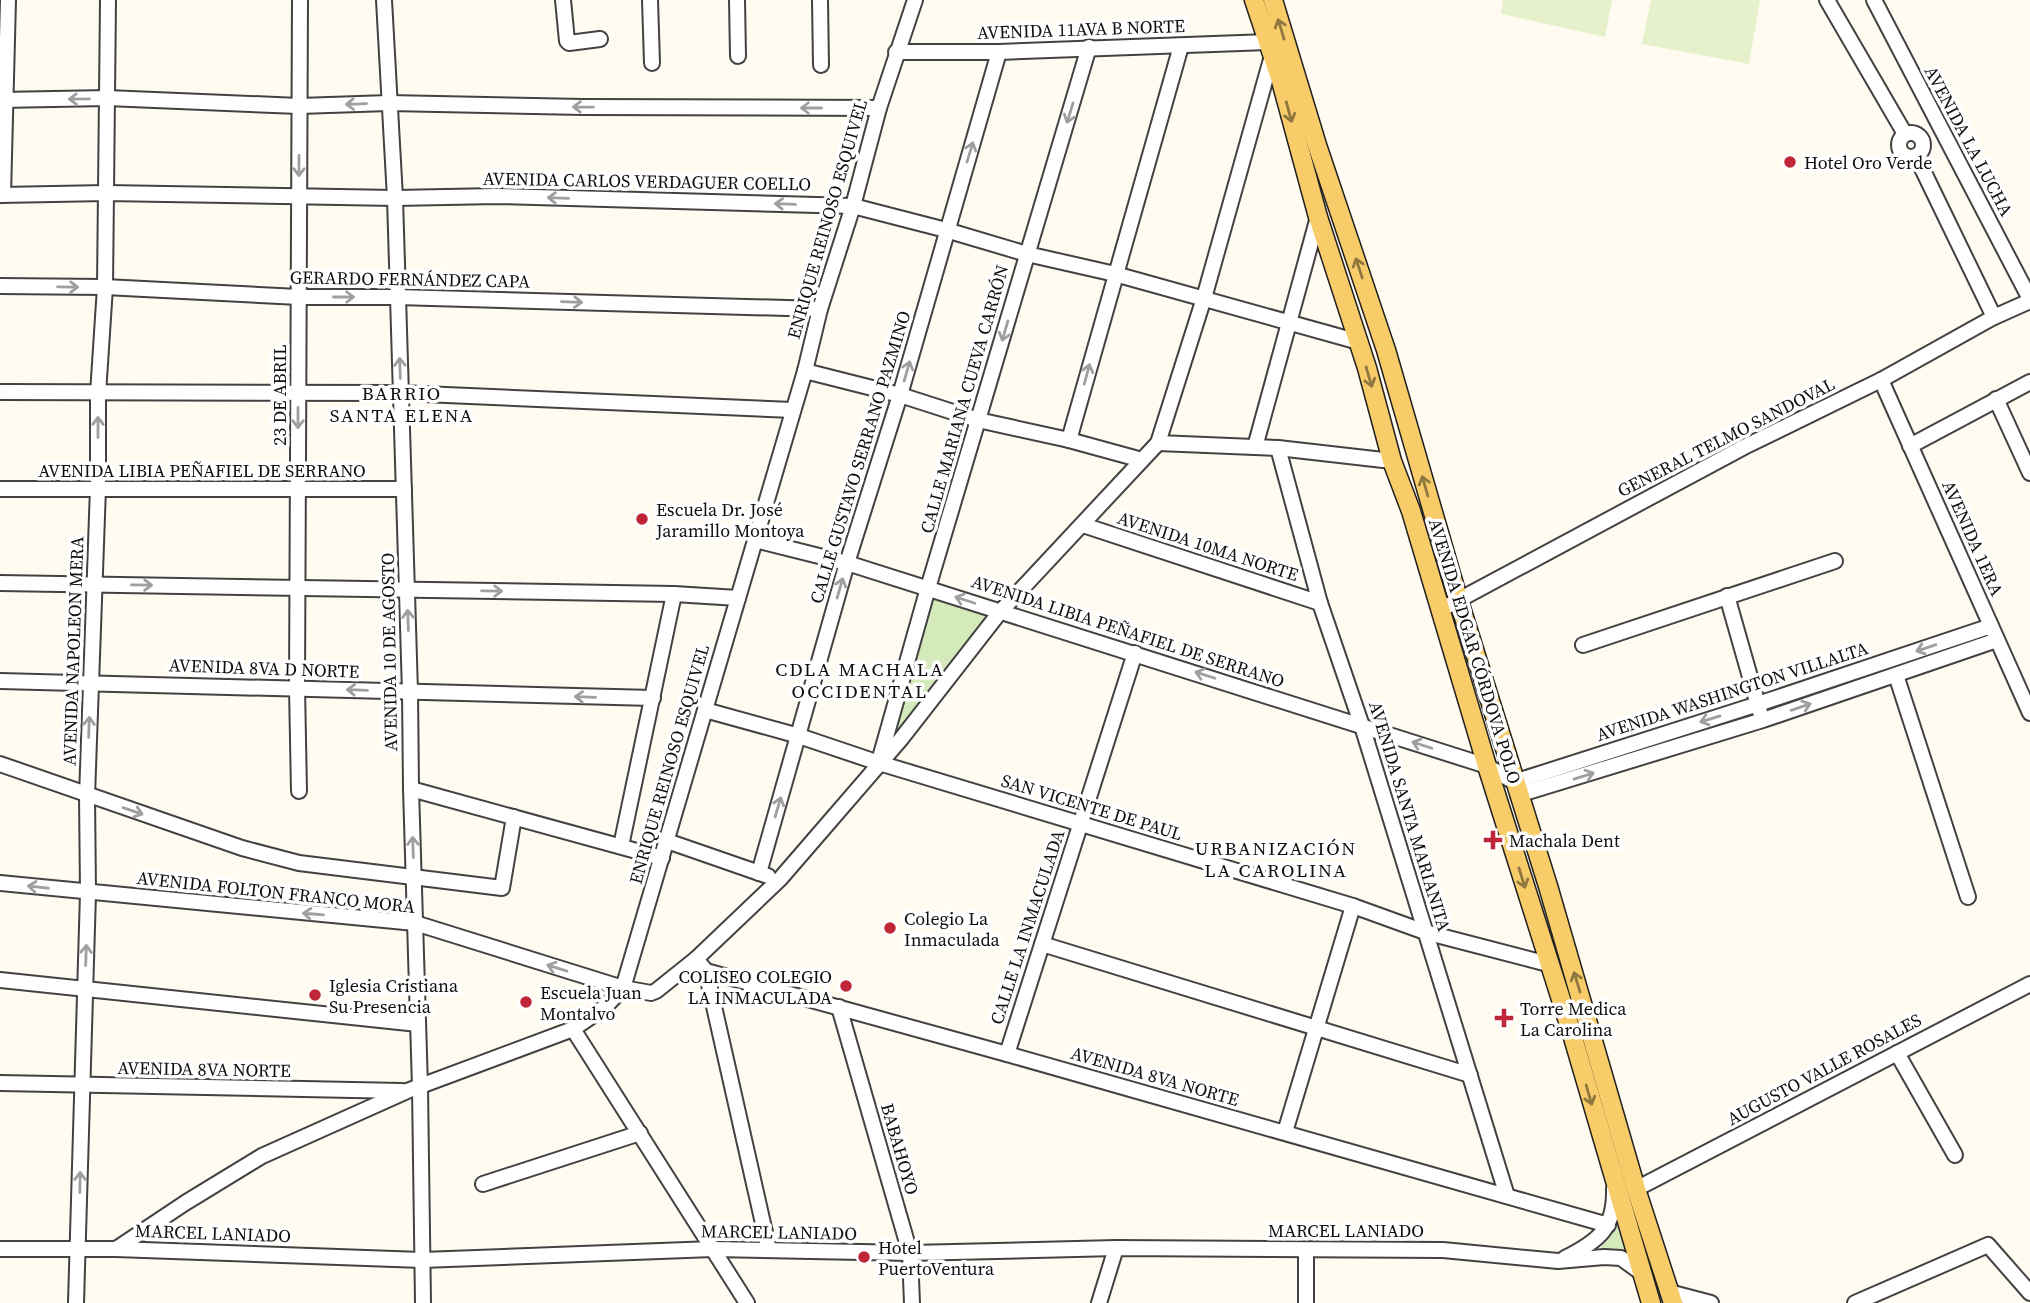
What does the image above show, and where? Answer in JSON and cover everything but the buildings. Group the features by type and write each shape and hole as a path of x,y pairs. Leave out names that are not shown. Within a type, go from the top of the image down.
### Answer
{"main road":[{"name":"AVENIDA EDGAR CÓRDOVA POLO","path":"1254,0 1318,217 1359,342 1392,461 1411,511 1487,766 1572,1034 1651,1303"},
{"name":"AVENIDA EDGAR CÓRDOVA POLO","path":"1273,0 1317,145 1386,351 1458,598 1548,886 1636,1189 1671,1297"}],"street":[{"path":"2,195 8,0"},
{"name":"AVENIDA NAPOLEON MERA","path":"76,1303 88,893 87,796 98,488 98,394 105,287 108,0"},
{"name":"23 DE ABRIL","path":"299,791 297,589 300,0"},
{"name":"AVENIDA 10 DE AGOSTO","path":"384,0 395,198 404,489 418,1024 414,1089 424,1303"},
{"path":"562,0 567,41 569,43 600,39"},
{"path":"650,0 652,63"},
{"path":"737,0 738,56"},
{"path":"820,0 821,65"},
{"name":"ENRIQUE REINOSO ESQUIVEL","path":"116,1249 262,1156 414,1089 573,1029 605,1007 623,988 805,371 820,309 853,206 879,108 915,0"},
{"path":"1827,0 1905,134 1914,133 1922,139 1923,149 1916,156 1994,317"},
{"name":"AVENIDA LA LUCHA","path":"1874,0 2030,300"},
{"path":"1069,440 1181,46"},
{"name":"AVENIDA 11AVA B NORTE","path":"896,51 999,52 1181,46 1270,49"},
{"name":"CALLE MARIANA CUEVA CARRÓN","path":"879,763 928,588 1089,47"},
{"path":"1270,49 1204,298 1158,443 1278,448 1392,461"},
{"name":"CALLE GUSTAVO SERRANO PAZMINO","path":"759,873 999,52"},
{"path":"3,101 107,98 299,106 389,103 879,108"},
{"name":"AVENIDA CARLOS VERDAGUER COELLO","path":"2,195 106,193 395,198 497,196 853,206 1027,254 1115,274 1290,321 1359,342"},
{"path":"1255,447 1318,217"},
{"name":"GERARDO FERNÁNDEZ CAPA","path":"0,286 105,287 299,298 397,297 820,309"},
{"name":"GENERAL TELMO SANDOVAL","path":"1440,610 1744,447 1881,380 2030,300"},
{"path":"805,371 900,395 978,420 1069,440 1142,460"},
{"name":"AVENIDA 1ERA","path":"1881,380 2030,713"},
{"path":"1910,446 2030,382"},
{"path":"0,393 400,393 793,410"},
{"path":"1996,399 2030,473"},
{"name":"AVENIDA FOLTON FRANCO MORA","path":"0,883 415,923 623,988 651,993 701,965 780,879 901,739 1000,612 1158,443"},
{"name":"AVENIDA SANTA MARIANITA","path":"1278,448 1320,603 1362,726 1507,1196"},
{"name":"AVENIDA LIBIA PEÑAFIEL DE SERRANO","path":"0,489 404,489"},
{"name":"AVENIDA 10MA NORTE","path":"1083,525 1320,603"},
{"name":"AVENIDA LIBIA PEÑAFIEL DE SERRANO","path":"755,540 848,563 1487,766"},
{"path":"1583,645 1835,561"},
{"path":"0,583 674,594 738,598"},
{"path":"621,846 674,594"},
{"path":"1727,596 1763,720"},
{"name":"AVENIDA WASHINGTON VILLALTA","path":"1516,789 1991,626"},
{"name":"AVENIDA WASHINGTON VILLALTA","path":"1516,789 1763,720 1997,640"},
{"name":"CALLE LA INMACULADA","path":"1007,1054 1135,653"},
{"path":"1896,675 1968,897"},
{"name":"AVENIDA 8VA D NORTE","path":"0,681 653,698"},
{"name":"SAN VICENTE DE PAUL","path":"705,710 799,736 879,763 1353,906 1425,932 1548,964"},
{"path":"0,764 242,848 299,863 502,888 514,817"},
{"path":"1487,766 1516,789"},
{"path":"411,789 662,858"},
{"path":"667,841 780,879"},
{"path":"1285,1132 1353,906"},
{"path":"1042,944 1470,1075"},
{"path":"701,965 769,1250"},
{"name":"AVENIDA 8VA NORTE","path":"701,965 839,1007 1608,1225"},
{"path":"0,980 418,1024"},
{"name":"AUGUSTO VALLE ROSALES","path":"1636,1189 2030,984"},
{"name":"BABAHOYO","path":"839,1007 910,1253 912,1303"},
{"path":"573,1029 747,1303"},
{"path":"1897,1053 1955,1155"},
{"name":"AVENIDA 8VA NORTE","path":"0,1083 414,1089"},
{"path":"483,1184 640,1133"},
{"path":"1558,1261 1588,1245 1608,1225 1614,1207 1614,1181"},
{"path":"1855,1303 1988,1245 2030,1293"},
{"path":"1099,1303 1116,1248"},
{"name":"MARCEL LANIADO","path":"0,1249 116,1249 422,1260 713,1249 910,1253 1116,1248 1443,1250 1558,1261 1621,1258 1644,1275"},
{"path":"1306,1250 1306,1303"},
{"path":"1671,1297 1712,1303"}],"green space":[{"path":"1503,0 1612,0 1605,37 1501,14"},
{"path":"1651,0 1760,0 1749,64 1642,44"},
{"path":"934,588 1010,611 884,760"},
{"path":"1621,1217 1635,1259 1603,1251 1601,1246 1608,1240"}],"place":[{"name":"Hotel Oro Verde","path":"1790,162"},
{"name":"Escuela Dr. José Jaramillo Montoya","path":"642,519"},
{"name":"Machala Dent","path":"1493,840"},
{"name":"Colegio La Inmaculada","path":"890,928"},
{"name":"COLISEO COLEGIO LA INMACULADA","path":"846,986"},
{"name":"Iglesia Cristiana Su Presencia","path":"315,995"},
{"name":"Escuela Juan Montalvo","path":"526,1002"},
{"name":"Torre Medica La Carolina","path":"1504,1018"},
{"name":"Hotel PuertoVentura","path":"864,1257"}],"district":[{"name":"BARRIO SANTA ELENA","path":"402,404"},
{"name":"CDLA MACHALA OCCIDENTAL","path":"860,680"},
{"name":"URBANIZACIÓN LA CAROLINA","path":"1276,859"}]}
